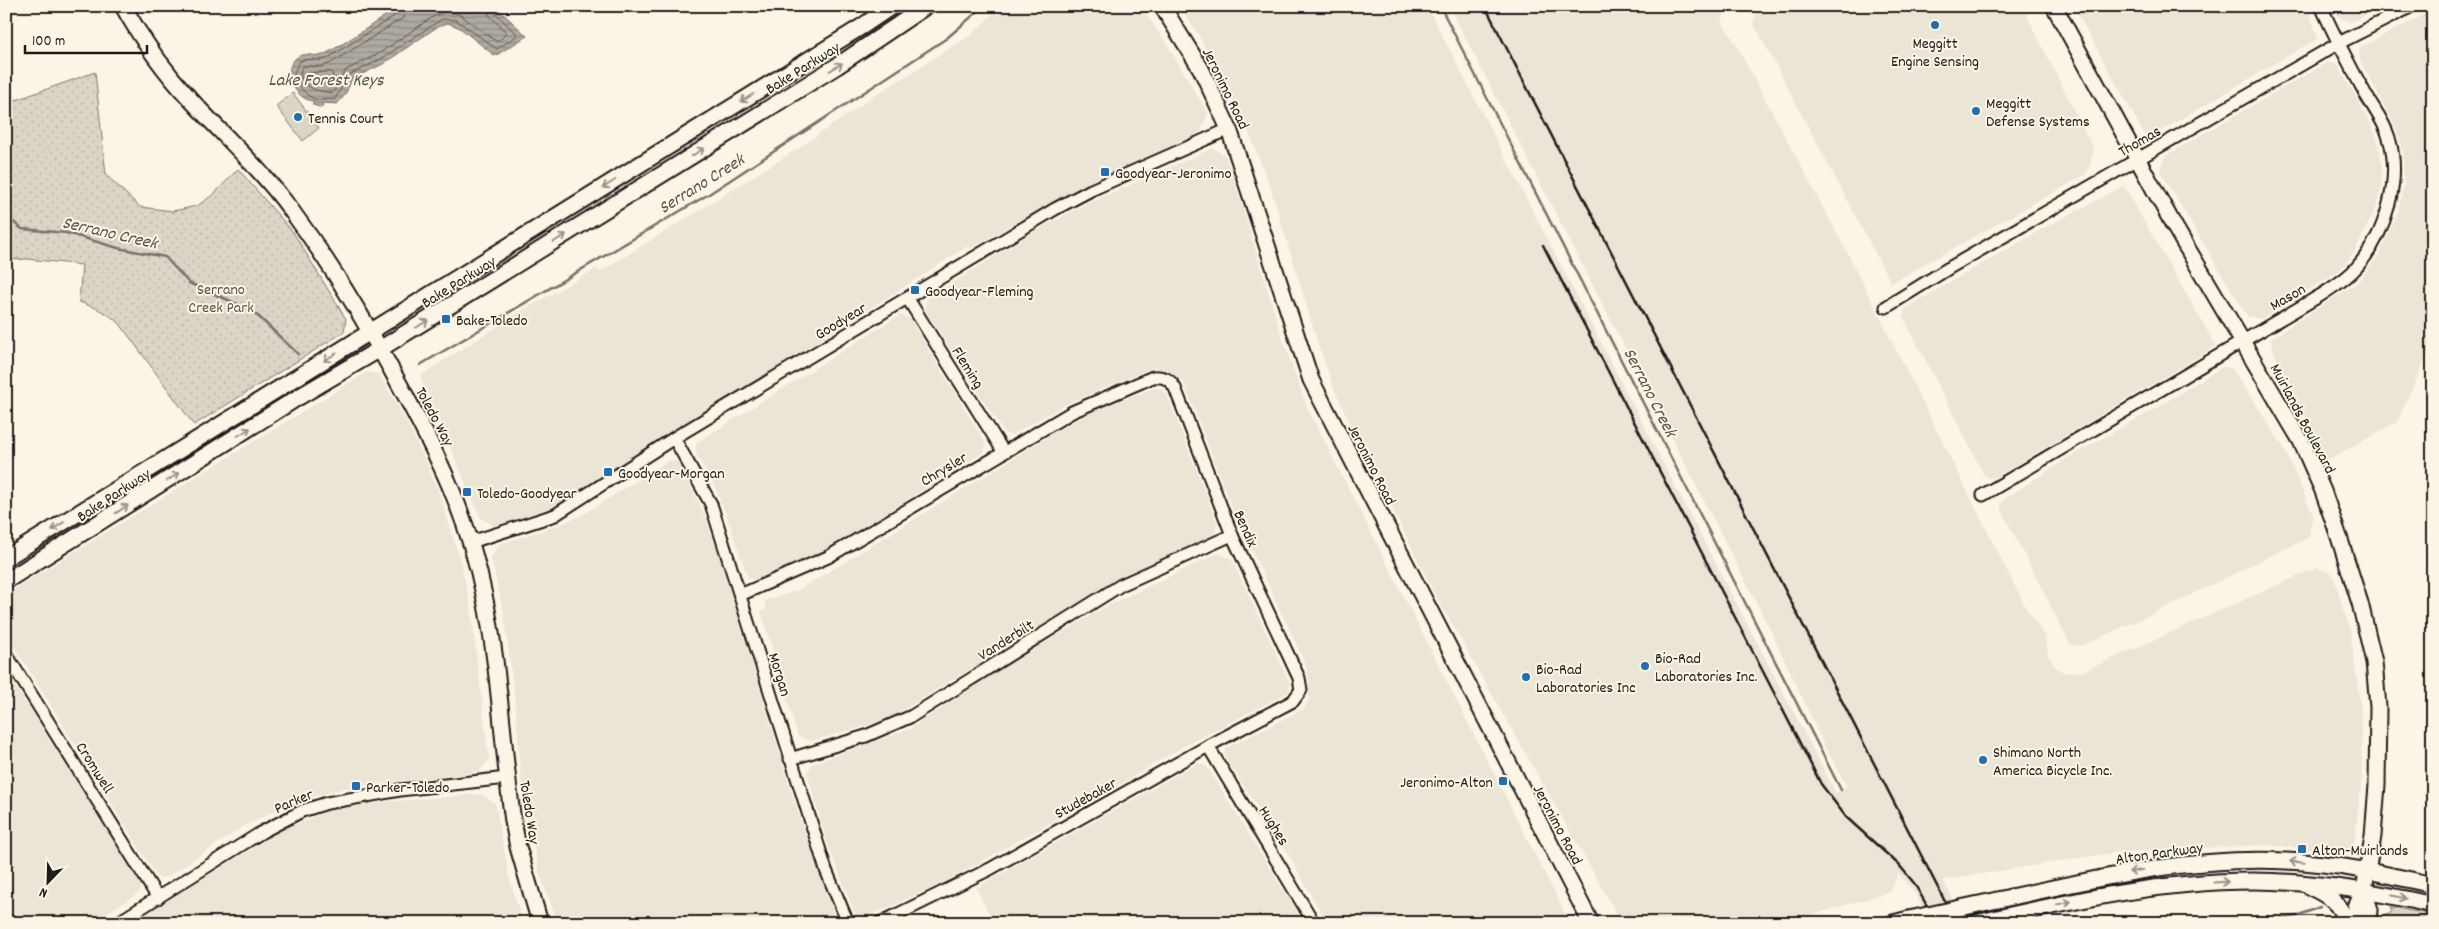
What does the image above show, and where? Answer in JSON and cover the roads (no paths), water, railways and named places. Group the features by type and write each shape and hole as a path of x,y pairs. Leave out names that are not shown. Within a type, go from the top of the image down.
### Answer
{"main road":[{"name":"Toledo Way","path":"123,6 146,45 178,85 279,194 303,226 371,331 450,482 471,542 484,595 493,648 507,778 518,847 540,923"},
{"name":"Bake Parkway","path":"6,558 861,28 892,6"},
{"name":"Bake Parkway","path":"6,581 297,398 380,349 844,62 926,6"},
{"name":"Jeronimo Road","path":"1162,6 1201,69 1229,129 1311,380 1591,923"},
{"name":"Muirlands Boulevard","path":"2054,6 2137,160 2300,441 2323,491 2360,603 2374,662 2378,707 2377,785 2373,836 2364,890"},
{"path":"192,441 203,458"},
{"name":"Alton Parkway","path":"1892,923 2134,871 2213,862 2288,861 2367,871 2433,885"},
{"name":"Alton Parkway","path":"1976,923 2148,888 2239,881 2302,883 2364,890 2433,905"},
{"path":"2302,883 2328,896 2337,904 2346,923"},
{"path":"2354,923 2356,907 2364,890"},
{"path":"2364,890 2370,910 2369,923"}],"street":[{"name":"Mason","path":"1984,495 2321,295 2340,283 2357,268 2375,237 2388,206 2394,166 2390,141 2339,44 2322,6"},
{"name":"Thomas","path":"1886,307 1949,268 2339,44 2412,6"},
{"name":"Goodyear","path":"471,542 555,515 674,438 1072,200 1229,129"},
{"name":"Fleming","path":"908,299 1002,451"},
{"name":"Chrysler","path":"740,595 828,557 1002,451 1072,412 1153,377 1166,378"},
{"name":"Bendix","path":"1166,378 1175,388 1232,535 1299,678 1301,690"},
{"name":"Morgan","path":"674,438 711,504 790,759 835,894 848,923"},
{"name":"Vanderbilt","path":"790,759 866,736 898,723 1121,585 1232,535"},
{"name":"Cromwell","path":"6,654 158,898"},
{"name":"Studebaker","path":"880,923 990,869 1208,746 1293,701 1301,690"},
{"name":"Hughes","path":"1208,746 1314,923"},
{"name":"Parker","path":"117,923 262,832 302,811 326,804 400,790 507,778"}],"water":[{"name":"Lake Forest Keys","path":"400,6 495,6 527,36 495,56 460,28 448,23 437,27 383,64 352,79 345,95 337,104 323,103 322,108 313,105 313,101 301,96 292,84 290,77 291,64 296,58 303,55 318,56 325,54"}],"waterway":[{"name":"Serrano Creek","path":"420,365 709,194 947,38 984,6"},
{"name":"Serrano Creek","path":"1440,6 1841,790"},
{"name":"Serrano Creek","path":"6,216 22,229 67,233 118,248 165,257 189,283 249,309 298,354"},
{"name":"Serrano Creek","path":"2257,923 2297,916 2320,907"}],"railway":[{"path":"1485,6 1956,923"},
{"path":"1543,245 1821,784 1846,817 1899,865 1914,883 1934,918"}],"place":[{"name":"Meggitt Engine Sensing","path":"1935,25"},
{"name":"Meggitt Defense Systems","path":"1976,111"},
{"name":"Tennis Court","path":"298,117"},
{"name":"Goodyear-Jeronimo","path":"1105,172"},
{"name":"Goodyear-Fleming","path":"915,290"},
{"name":"Bake-Toledo","path":"446,319"},
{"name":"Goodyear-Morgan","path":"608,472"},
{"name":"Toledo-Goodyear","path":"467,492"},
{"name":"Bio-Rad Laboratories Inc.","path":"1645,666"},
{"name":"Bio-Rad Laboratories Inc","path":"1526,677"},
{"name":"Shimano North America Bicycle Inc.","path":"1983,760"},
{"name":"Jeronimo-Alton","path":"1503,781"},
{"name":"Parker-Toledo","path":"356,786"},
{"name":"Alton-Muirlands","path":"2302,849"}],"park label":[{"name":"Serrano Creek Park","path":"221,297"}]}
